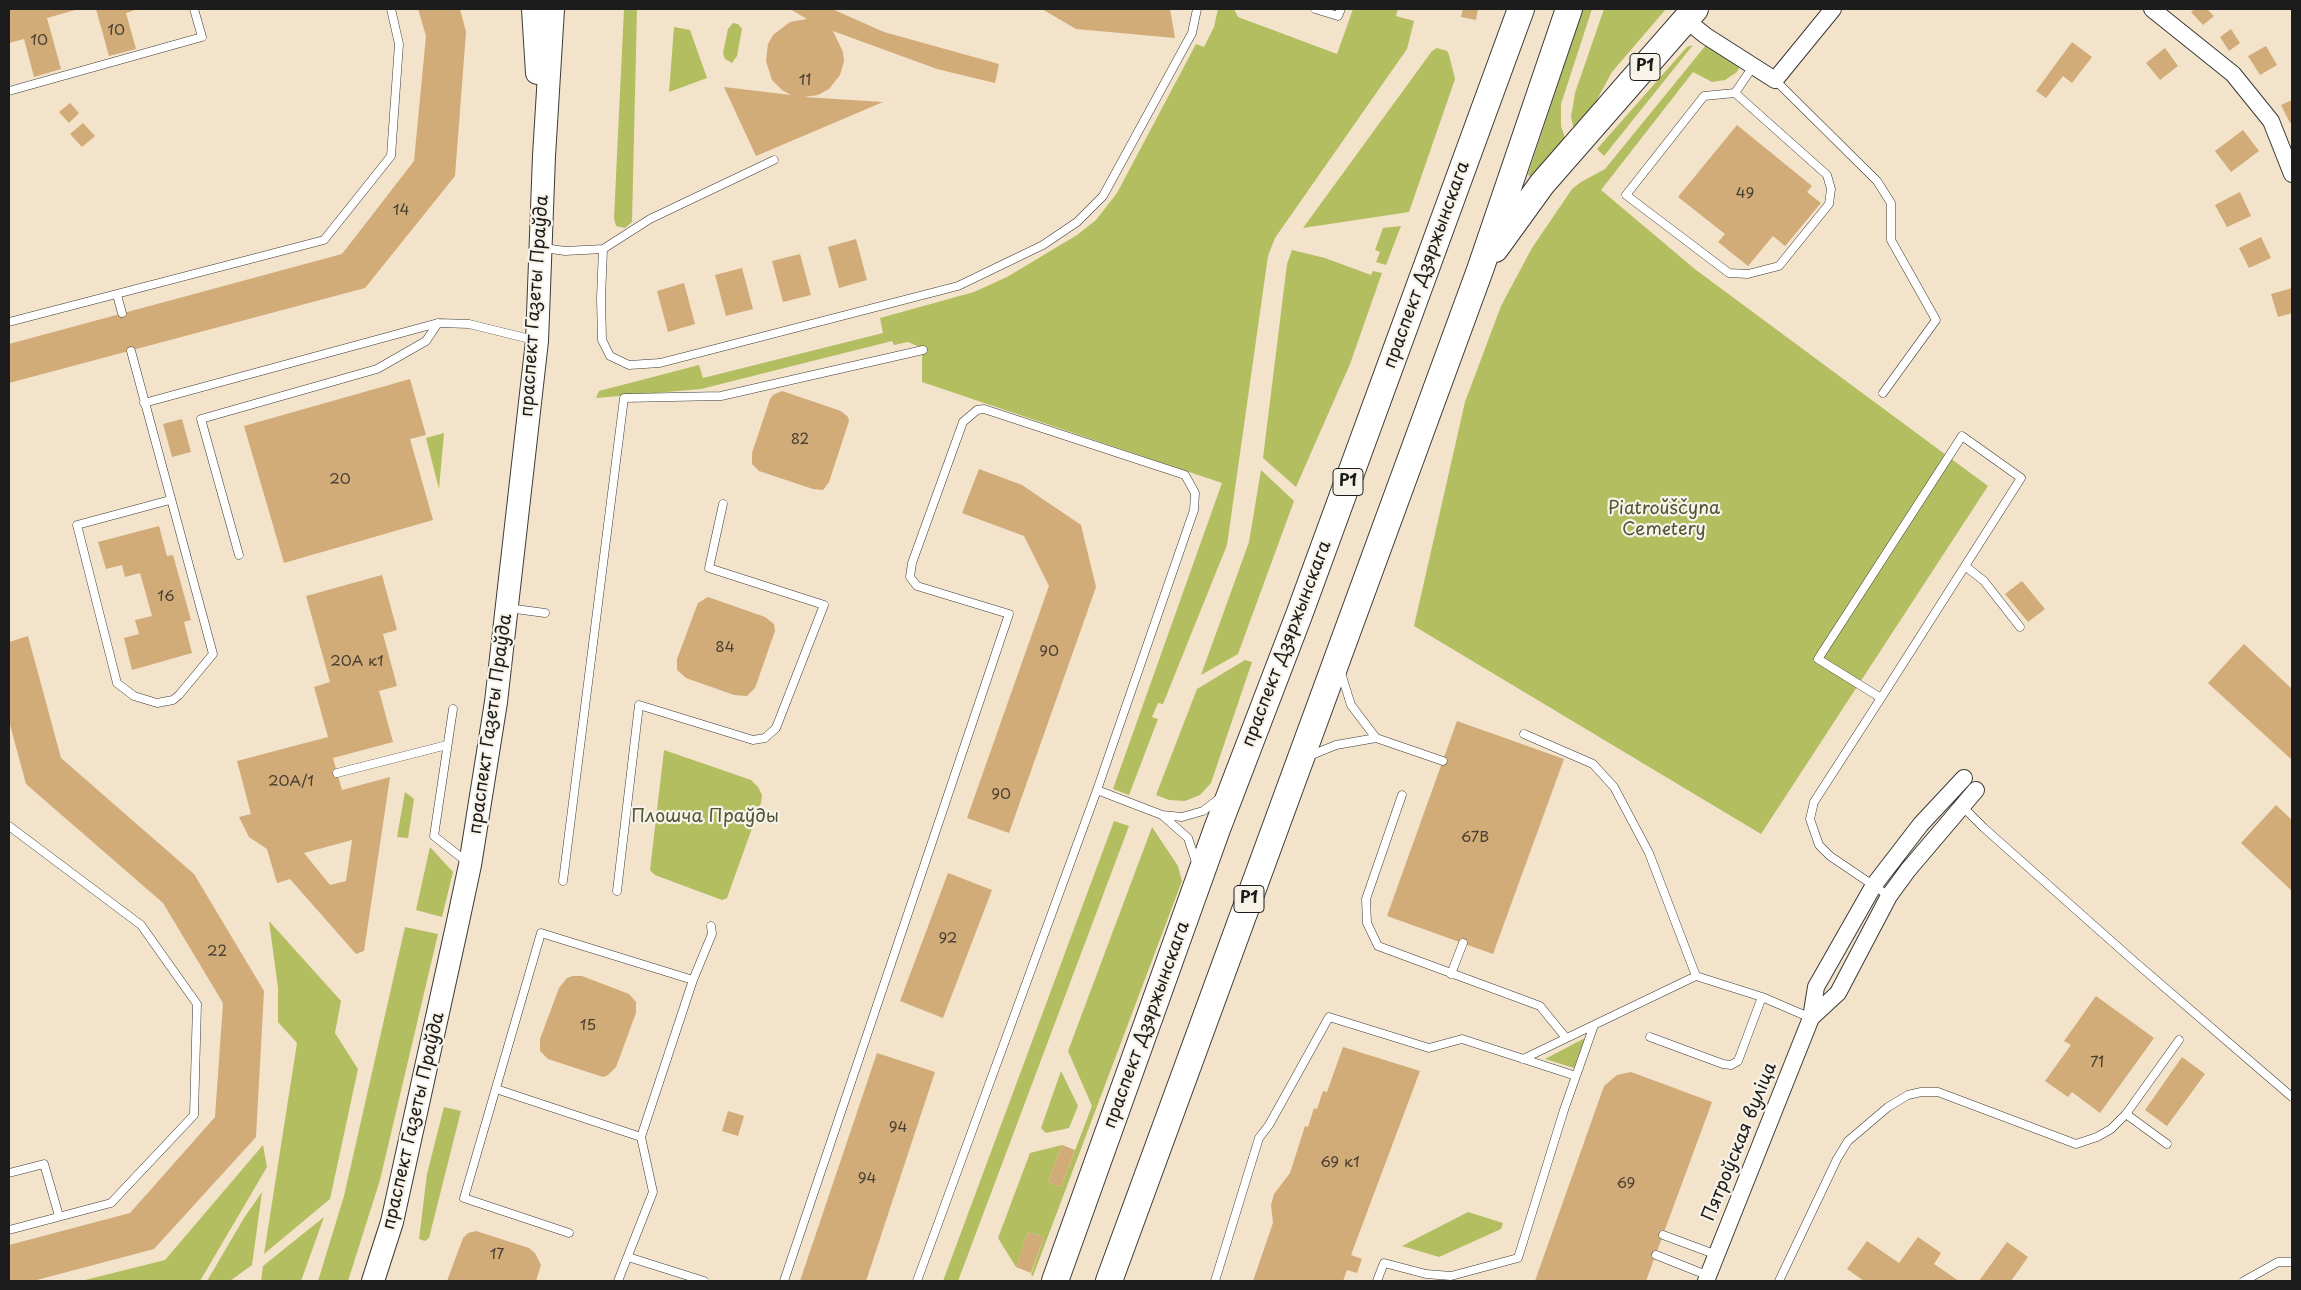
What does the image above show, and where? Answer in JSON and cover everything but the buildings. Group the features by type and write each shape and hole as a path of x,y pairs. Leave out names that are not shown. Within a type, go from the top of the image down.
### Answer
{"main road":[{"path":"1480,270 1569,9"},
{"name":"праспект Дзяржынскага","path":"1055,1281 1235,779 1299,615 1518,13"},
{"name":"Р1","path":"1109,1281 1480,270 1542,184 1690,14"}],"street":[{"name":"праспект Газеты Праўда","path":"533,9 544,156"},
{"name":"праспект Газеты Праўда","path":"373,1281 392,1222 470,865 496,702 537,341 544,156 553,9"},
{"path":"1690,14 1706,36 1775,80 1833,9"},
{"path":"2152,9 2233,74 2272,121 2292,174"},
{"name":"Пятроўская вуліца","path":"1708,1278 1811,1018 1816,987 1874,885 1921,824 1964,778"},
{"name":"Пятроўская вуліца","path":"1811,1018 1838,993 1889,896 1976,790"},
{"path":"1949,793 1962,806"}],"lane":[{"path":"9,91 202,37 195,9"},
{"path":"9,322 324,240 390,156 399,44 391,9"},
{"path":"603,249 600,298 602,340 610,356 629,365 660,363 958,286 1043,245 1076,222 1103,196 1192,33 1197,9"},
{"path":"1315,9 1338,16 1341,9"},
{"path":"1735,92 1827,175 1831,189 1829,204 1779,266 1748,274 1729,274 1626,195 1704,96 1735,92 1754,65"},
{"path":"1775,80 1877,181 1891,203 1891,240 1936,320 1883,393"},
{"path":"540,247 565,251 603,249 650,219 774,160"},
{"path":"117,295 122,313"},
{"path":"238,555 201,419 377,369 426,341 438,323"},
{"path":"144,403 438,323 468,324 537,341"},
{"path":"131,350 213,654 179,695 173,700 157,704 134,696 118,683 76,524 170,500"},
{"path":"563,881 624,398 720,396 924,350"},
{"path":"784,1281 1009,614 917,586 910,577 912,563 963,422 977,410 984,410 1185,475 1195,493 1194,510 1097,790 917,1281"},
{"path":"1881,698 1818,659 1962,436 2021,478 1881,698 1814,802 1810,819 1819,845 1830,856 1889,896"},
{"path":"617,891 639,705 753,740 765,738 776,728 824,605 709,568 723,504"},
{"path":"1965,566 1984,581 2020,627"},
{"path":"508,608 546,612"},
{"path":"1337,659 1351,705 1376,738"},
{"path":"453,709 434,836 470,865"},
{"path":"1524,734 1593,764 1614,787 1649,853 1696,976"},
{"path":"1299,763 1328,747 1376,738 1443,761"},
{"path":"337,773 447,745"},
{"path":"1097,790 1162,815 1182,817 1203,811 1221,798 1235,779"},
{"path":"1402,795 1366,899 1367,924 1378,946 1540,1006 1566,1038"},
{"path":"1962,806 1984,828 2134,962 2292,1097"},
{"path":"1162,815 1188,838 1197,868 1195,892"},
{"path":"9,826 141,925 197,1004 194,1115 111,1203 9,1230"},
{"path":"618,1281 653,1192 641,1137 693,980 712,934 711,926"},
{"path":"569,1233 464,1198 541,933 693,980"},
{"path":"1451,974 1462,943"},
{"path":"1523,1059 1696,976 1762,998 1811,1018"},
{"path":"1650,1037 1723,1064 1731,1065 1738,1061 1762,998"},
{"path":"1215,1281 1259,1138 1269,1124 1329,1017 1429,1048 1462,1039 1576,1076"},
{"path":"1377,1281 1384,1263 1426,1274 1452,1276 1518,1258 1594,1025"},
{"path":"1779,1281 1837,1159 1848,1141 1888,1107 1908,1095 1921,1092 1938,1092 2076,1144 2097,1138 2111,1129 2126,1114 2178,1040"},
{"path":"496,1089 641,1137"},
{"path":"2126,1114 2167,1144"},
{"path":"9,1173 44,1164 59,1216"},
{"path":"1663,1235 1717,1254"},
{"path":"1656,1255 1708,1278"},
{"path":"628,1257 704,1281"},
{"path":"2244,1281 2278,1262 2292,1262"}],"green space":[{"path":"624,9 637,9 632,222 625,228 616,226 614,218"},
{"path":"1218,9 1234,9 1238,17 1337,54 1353,9 1398,9 1396,16 1414,21 1407,49 1275,238 1268,256 1227,545 1163,704 1158,703 1152,717 1158,719 1129,795 1113,789 1222,483 922,382 922,348 908,342 894,345 892,341 701,389 596,398 599,391 699,365 703,378 883,333 880,318 974,292 1007,277 1077,235 1096,220 1117,193 1196,44 1204,47 1214,27"},
{"path":"1583,9 1592,9 1561,104 1561,126 1565,138 1530,177 1528,174"},
{"path":"1604,9 1666,9 1612,72 1594,105 1574,129 1571,117 1575,93"},
{"path":"733,23 738,24 742,29 737,56 732,63 725,59 723,53 728,29"},
{"path":"674,27 690,30 707,78 669,92"},
{"path":"1693,45 1604,156 1597,149 1687,47"},
{"name":"Piatroŭščyna Cemetery","path":"1706,45 1741,64 1737,72 1725,80 1712,82 1693,72 1601,190 1696,270 1988,486 1761,834 1414,626 1465,402 1501,306 1532,248 1572,189 1605,169"},
{"path":"1437,48 1447,51 1455,79 1409,212 1303,228 1432,51"},
{"path":"1401,226 1386,265 1376,262 1380,252 1375,250 1383,228"},
{"path":"1292,250 1325,258 1371,275 1373,271 1382,273 1350,364 1296,487 1263,458 1287,264"},
{"path":"444,433 439,489 426,438"},
{"path":"1261,470 1294,501 1238,654 1201,675 1249,542"},
{"path":"1245,660 1252,662 1211,783 1200,795 1185,801 1169,800 1156,795 1197,689"},
{"name":"Плошча Праўды","path":"664,750 751,780 758,787 762,795 761,803 727,898 722,900 655,875 650,870"},
{"path":"405,792 414,799 408,838 397,837"},
{"path":"1114,821 1129,826 958,1281 943,1281"},
{"path":"1152,827 1178,866 1182,881 1033,1276 1031,1275 1044,1237 1028,1232 1016,1267 998,1238 1030,1153 1062,1145 1048,1182 1061,1187 1092,1106 1068,1051"},
{"path":"430,847 453,872 442,917 416,910"},
{"path":"269,921 341,1001 335,1033 358,1069 330,1199 264,1254 297,1043 278,1022 278,988"},
{"path":"405,927 438,934 380,1180 348,1281 318,1281 344,1196"},
{"path":"1585,1038 1574,1068 1545,1059"},
{"path":"1061,1071 1078,1106 1069,1128 1046,1133 1041,1128"},
{"path":"444,1107 461,1111 429,1238 425,1241 419,1239 427,1174"},
{"path":"263,1145 267,1167 200,1281 81,1281 165,1260"},
{"path":"262,1192 252,1265 230,1281 207,1281 244,1218"},
{"path":"1468,1212 1503,1223 1501,1229 1439,1257 1402,1246"},
{"path":"324,1217 301,1281 261,1281 263,1266"}]}
